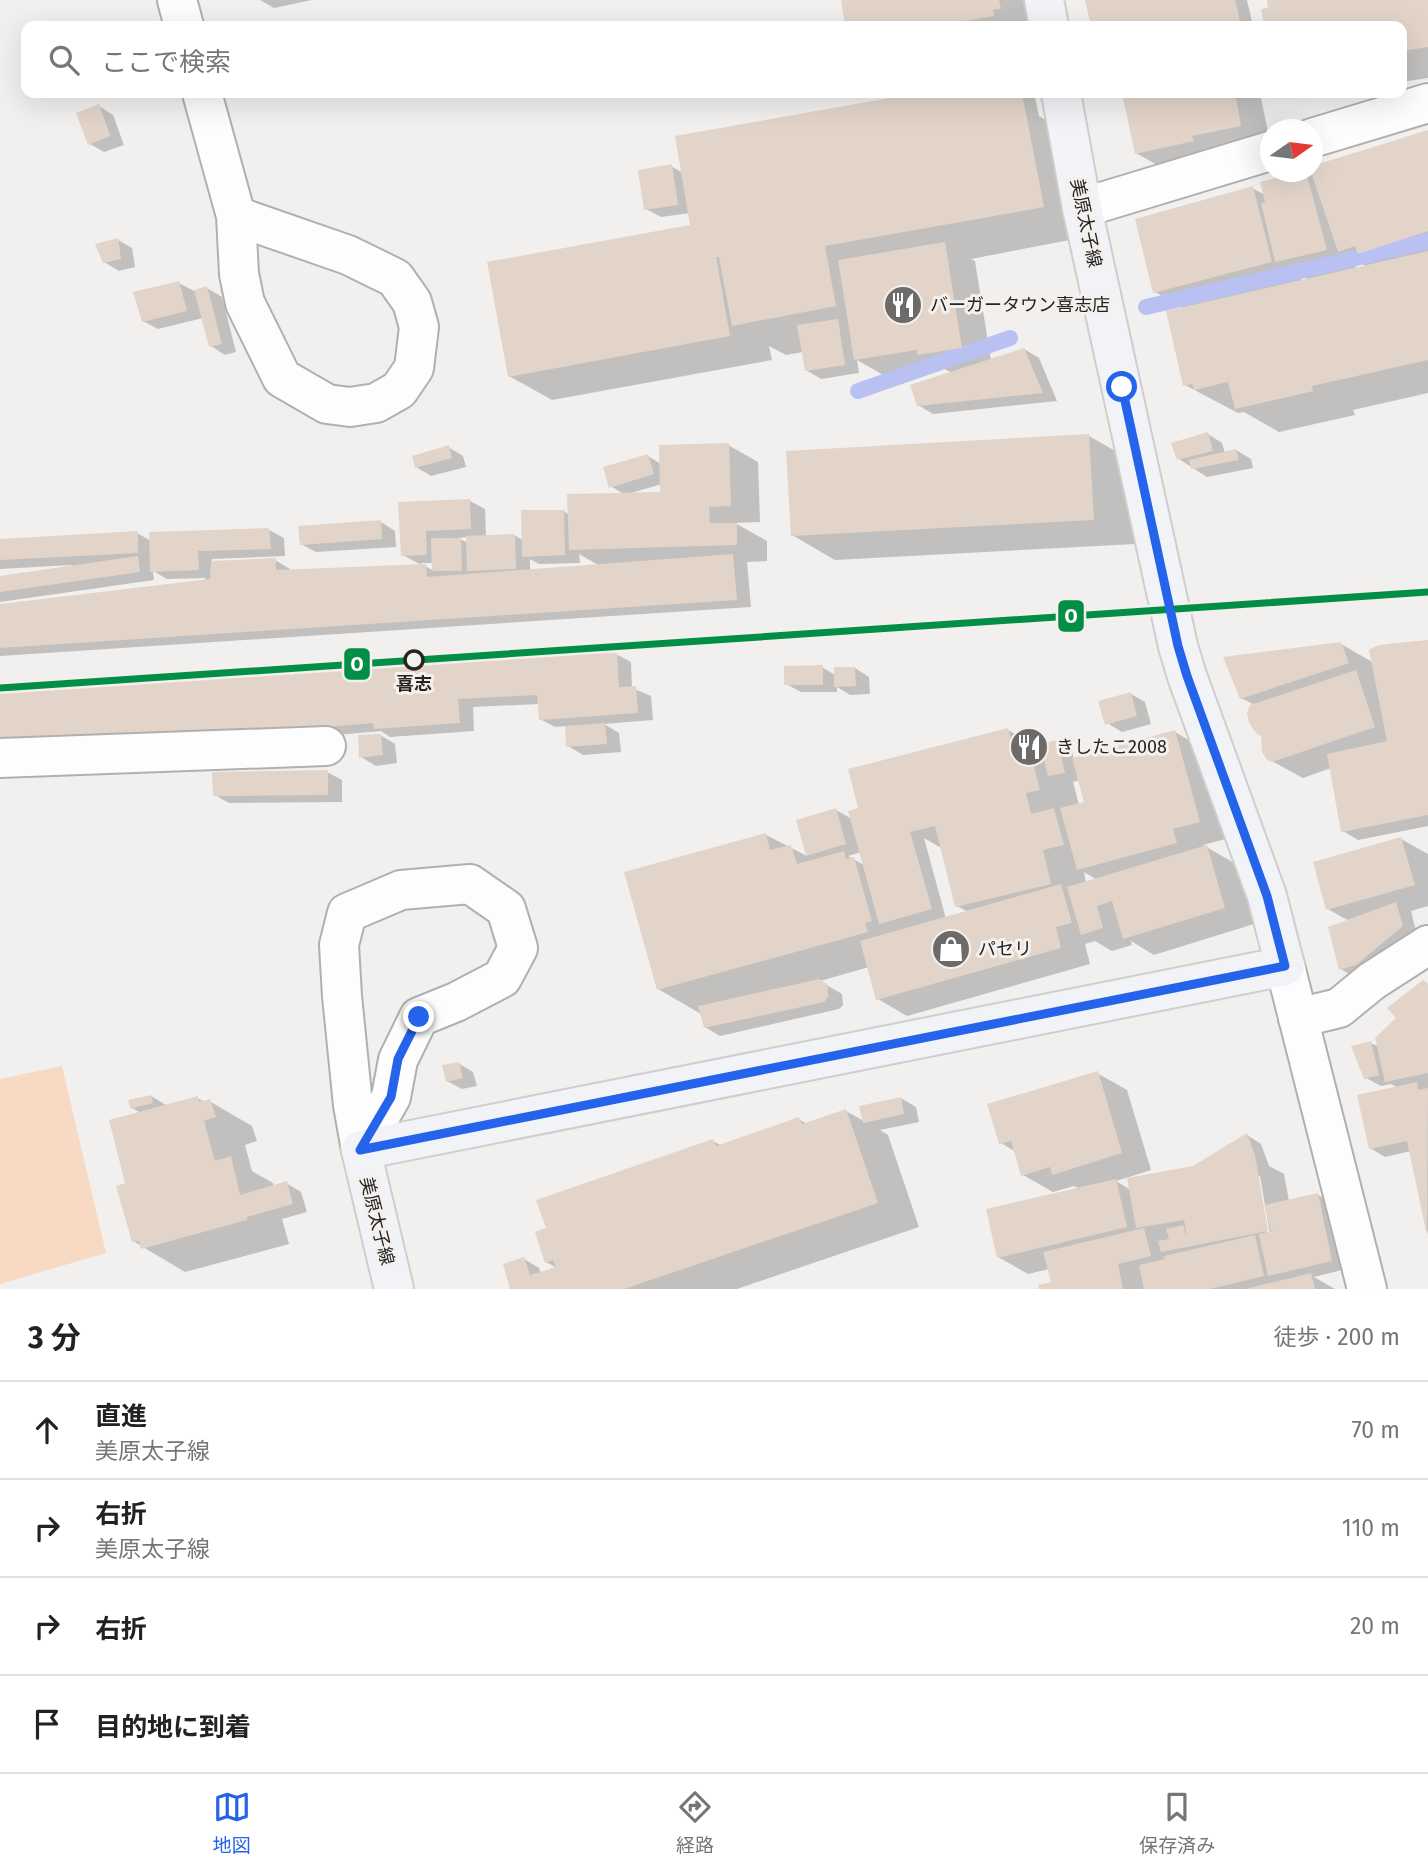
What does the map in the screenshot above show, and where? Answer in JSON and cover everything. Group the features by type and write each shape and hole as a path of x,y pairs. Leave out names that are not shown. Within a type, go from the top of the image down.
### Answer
{"main road":[{"path":"1044,0 1048,21"},
{"name":"美原太子線","path":"1062,98 1082,208 1178,646 1267,896 1285,966"},
{"path":"360,1150 1285,966"},
{"name":"美原太子線","path":"360,1150 394,1289"}],"street":[{"path":"177,0 183,21"},
{"path":"203,98 236,216 239,274 245,303 282,378 327,404 350,407 376,403 399,390 414,368 419,327 412,302 395,278 348,255 236,216"},
{"path":"1323,135 1428,103"},
{"path":"1082,208 1260,154"},
{"path":"0,758 326,747"},
{"path":"470,884 506,909 518,948 502,978 419,1017 398,1059 391,1097 360,1150 353,1105 339,945 347,913 401,890 470,884"},
{"path":"1298,1018 1339,1007 1372,981 1428,945"},
{"path":"1285,966 1367,1289"}],"shaded area":[{"path":"62,1066 106,1253 0,1284 0,1079"}],"building":[{"path":"841,0 999,0 1001,9 993,10 994,16 966,21 844,21"},
{"path":"1085,0 1235,0 1240,21 1090,21"},
{"path":"1267,0 1428,0 1428,47 1407,50 1407,21 1263,21 1261,9 1268,8"},
{"path":"890,98 1023,98 1044,207 825,246 836,306 732,326 719,257 716,257 730,336 508,377 487,262 690,225 675,136"},
{"path":"1123,98 1236,98 1241,126 1192,136 1194,141 1135,154"},
{"path":"99,104 110,136 88,145 76,113"},
{"path":"1428,130 1428,231 1358,254 1355,246 1338,252 1314,182 1323,182 1323,163"},
{"path":"672,164 678,205 644,210 638,170"},
{"path":"1260,182 1309,182 1327,250 1275,262 1261,203 1265,202"},
{"path":"1253,186 1272,262 1153,293 1135,219"},
{"path":"118,238 121,259 103,263 95,244"},
{"path":"945,242 962,348 917,355 917,350 854,360 838,260"},
{"path":"1428,251 1428,360 1312,386 1313,391 1235,409 1228,382 1194,390 1192,384 1183,386 1166,311"},
{"path":"179,281 187,311 142,322 133,292"},
{"path":"207,286 222,344 209,347 194,290"},
{"path":"838,319 845,365 805,371 797,325"},
{"path":"1024,348 1043,393 917,406 910,385"},
{"path":"1208,432 1213,451 1177,460 1171,443"},
{"path":"1089,434 1094,520 791,536 786,451"},
{"path":"729,443 731,506 709,507 710,523 737,523 737,545 569,550 567,494 660,492 659,445"},
{"path":"449,445 452,458 415,468 412,456"},
{"path":"1236,449 1239,460 1191,469 1189,460"},
{"path":"648,454 654,474 609,488 603,467"},
{"path":"470,499 471,529 426,531 427,555 401,556 398,502"},
{"path":"521,510 564,510 565,555 522,557"},
{"path":"381,520 382,539 300,545 298,526"},
{"path":"269,528 271,549 198,551 199,570 150,572 149,532"},
{"path":"138,531 138,553 0,560 0,539"},
{"path":"515,534 516,569 467,571 466,536"},
{"path":"431,538 461,538 462,571 432,571"},
{"path":"733,554 737,600 0,648 0,604 210,579 211,561 276,558 276,570 426,564 427,577"},
{"path":"138,556 140,572 0,592 0,576"},
{"path":"1428,640 1428,815 1341,832 1327,754 1387,741 1369,650 1386,644"},
{"path":"1341,642 1349,663 1240,699 1223,657"},
{"path":"617,652 619,687 636,686 638,713 539,720 537,695 458,699 460,723 374,729 373,723 0,756 0,693"},
{"path":"823,665 823,685 784,685 784,666"},
{"path":"834,667 855,667 856,686 834,687"},
{"path":"1356,670 1375,727 1272,762 1267,760 1262,752 1261,736 1249,723 1247,713 1250,705"},
{"path":"1131,692 1137,716 1105,725 1098,701"},
{"path":"605,723 607,744 566,747 565,726"},
{"path":"1008,728 1014,751 1029,747 1040,790 1026,793 1031,814 1054,808 1064,845 1043,850 1051,884 955,907 935,826 910,832 932,909 879,924 848,811 858,808 848,769"},
{"path":"1175,730 1200,822 1173,829 1177,843 1077,870 1060,808 1084,802 1072,758"},
{"path":"381,734 383,755 359,758 358,735"},
{"path":"1057,740 1065,773 1048,776 1040,744"},
{"path":"328,770 328,795 213,796 212,772"},
{"path":"836,808 846,844 806,856 796,820"},
{"path":"766,833 770,850 791,845 797,864 844,851 846,859 854,857 872,921 865,923 868,932 657,990 624,872"},
{"path":"1401,837 1415,885 1326,910 1313,862"},
{"path":"1207,845 1225,908 1123,939 1112,901 1097,906 1103,928 1081,935 1067,887"},
{"path":"1061,884 1072,923 1056,927 1061,948 876,1000 860,941"},
{"path":"1396,902 1403,926 1356,965 1339,970 1328,927"},
{"path":"819,979 827,984 828,997 824,1002 704,1028 698,1006"},
{"path":"1423,980 1428,984 1428,1073 1385,1082 1375,1038 1396,1018 1387,1008"},
{"path":"1371,1041 1379,1075 1364,1079 1351,1046"},
{"path":"459,1062 463,1078 446,1082 442,1065"},
{"path":"1098,1071 1122,1153 1052,1175 1050,1167 1021,1176 1011,1141 999,1144 987,1104"},
{"path":"1417,1082 1418,1090 1428,1088 1427,1236 1407,1141 1369,1149 1357,1095"},
{"path":"151,1095 153,1103 130,1109 128,1100"},
{"path":"198,1096 199,1102 210,1099 216,1117 204,1121 215,1161 231,1156 240,1195 287,1181 293,1204 247,1217 247,1220 141,1249 139,1241 132,1242 116,1186 125,1183 109,1120"},
{"path":"901,1097 904,1114 863,1123 859,1106"},
{"path":"846,1109 878,1203 624,1289 510,1289 503,1264 524,1257 530,1275 556,1267 553,1260 545,1263 535,1232 546,1228 536,1200 713,1139 716,1146 799,1117 802,1124"},
{"path":"1247,1133 1255,1155 1268,1231 1161,1252 1158,1241 1169,1239 1166,1229 1183,1225 1187,1238 1184,1220 1136,1228 1127,1178 1193,1166"},
{"path":"1116,1179 1127,1227 997,1258 986,1209"},
{"path":"1318,1193 1332,1261 1268,1276 1259,1234 1273,1231 1264,1205"},
{"path":"1144,1228 1151,1256 1118,1264 1123,1289 1039,1289 1038,1285 1051,1282 1043,1252"},
{"path":"1255,1235 1264,1276 1210,1289 1144,1289 1139,1265 1165,1259 1164,1256"},
{"path":"1311,1273 1315,1289 1249,1289 1249,1288"}],"waterway":[{"path":"1146,307 1428,241"},
{"path":"858,391 1010,338"}],"transit line":[{"name":"O","path":"0,688 1428,592"}],"place":[{"name":"バーガータウン喜志店","path":"903,305"},
{"name":"喜志","path":"414,660"},
{"name":"きしたこ2008","path":"1029,747"},
{"name":"パセリ","path":"951,949"}],"route":[{"path":"419,1017 398,1059 391,1097 360,1150 1285,966 1267,896 1178,646 1122,387"}]}
